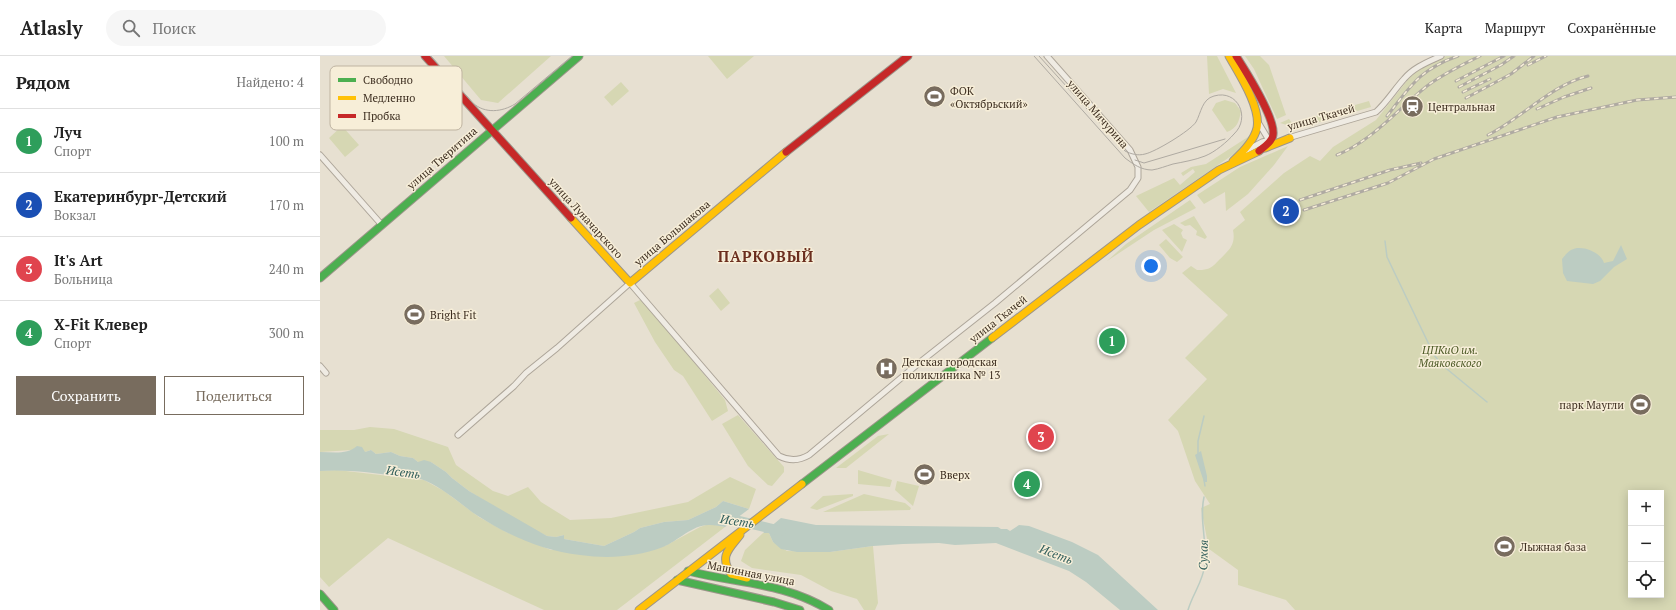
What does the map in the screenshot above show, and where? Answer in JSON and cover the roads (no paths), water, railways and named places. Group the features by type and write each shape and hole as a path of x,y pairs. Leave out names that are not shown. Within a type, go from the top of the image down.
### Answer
{"main road":[{"name":"улица Луначарского","path":"425,56 434,66"},
{"name":"улица Тверитина","path":"320,278 381,224 579,56"},
{"name":"улица Большакова","path":"630,283 818,126 908,56"},
{"path":"1223,168 1240,154 1257,129 1256,117 1248,90 1229,56"},
{"path":"1236,56 1253,84 1274,131 1271,140"},
{"name":"улица Луначарского","path":"462,97 630,283"},
{"path":"1271,124 1281,135 1290,138"},
{"path":"1260,150 1290,138"},
{"name":"улица Ткачей","path":"727,546 747,526 780,500 1139,225 1223,168 1260,150 1271,140"},
{"path":"638,610 688,572 727,546"},
{"path":"727,546 725,559 728,570 735,576 755,580 761,584"},
{"name":"Машинная улица","path":"688,572 748,584 761,584 799,594 816,601 829,610"},
{"name":"Машинная улица","path":"677,580 774,602 800,610"},
{"path":"320,594 334,610"}],"street":[{"name":"улица Мичурина","path":"1047,56 1130,150 1138,167 1138,178"},
{"name":"улица Ткачей","path":"1240,154 1262,142 1290,138 1376,112 1385,104 1405,78 1416,68 1441,56"},
{"path":"1256,117 1265,133 1271,140"},
{"path":"320,155 381,224"},
{"name":"улица Ткачей","path":"797,460 809,455 1024,278 1130,190 1138,178"},
{"name":"улица Большакова","path":"458,435 514,386 526,373 630,283"},
{"name":"улица Луначарского","path":"630,283 779,456 787,460 797,460"},
{"path":"320,366 326,373"}],"water":[{"path":"1621,245 1627,259 1614,267 1600,281 1593,284 1567,281 1563,273 1562,259 1570,251 1575,248 1590,250 1599,255 1604,263 1613,261"},
{"path":"357,446 362,447 365,452 371,450 376,454 391,452 400,456 413,458 418,462 424,460 431,462 469,491 547,536 556,537 564,535 564,539 604,546 640,528 664,522 688,520 716,507 723,501 749,509 725,527 704,525 692,530 663,547 643,553 601,557 567,553 527,542 502,530 478,516 440,488 423,480 412,477 360,472 320,471 320,452 344,452"},
{"path":"1201,451 1207,482 1204,482 1195,455"},
{"path":"781,518 816,525 998,527 1010,531 1019,525 1029,526 1072,542 1098,555 1158,610 1120,610 1086,582 1069,571 996,543 955,545 939,543 903,544 873,546 830,552 797,552 781,549 773,542 769,533 763,533"}],"waterway":[{"path":"1385,241 1387,257 1434,355 1442,365 1487,402"},
{"name":"Сухая","path":"1198,455 1198,441 1204,416"},
{"name":"Сухая","path":"1204,480 1205,486"},
{"name":"Сухая","path":"1188,610 1200,582 1205,564 1202,514 1204,497"},
{"name":"Исеть","path":"723,517 781,531"}],"tram line":[{"path":"431,56 440,66"},
{"path":"462,91 478,107 494,111 505,109 515,104 572,56"},
{"path":"1034,56 1125,158 1141,168 1155,170 1173,164 1197,159 1209,154 1221,146 1239,127 1241,113 1239,106 1235,101 1230,97 1222,95 1214,96 1204,103 1196,122 1180,136 1145,154 1132,154 1125,151 1039,56"},
{"path":"1135,160 1144,163 1225,139"}],"railway":[{"path":"1387,116 1417,80 1425,73 1445,61 1458,56"},
{"path":"1337,155 1362,142 1427,86 1480,56"},
{"path":"1456,81 1504,56"},
{"path":"1459,87 1501,65 1514,56"},
{"path":"1466,98 1511,74 1534,56"},
{"path":"1528,65 1546,56"},
{"path":"1488,135 1513,120 1549,94 1574,80 1588,76"},
{"path":"1463,92 1490,79"},
{"path":"1537,109 1564,97 1591,88"},
{"path":"1304,210 1388,183 1434,159 1557,117 1637,100 1676,97"},
{"path":"1300,200 1390,170 1421,163"}],"place":[{"name":"ФОК «Октябрьский»","path":"935,97"},
{"name":"Центральная","path":"1412,107"},
{"name":"Екатеринбург-Детский","path":"1286,211"},
{"name":"Bright Fit","path":"414,315"},
{"name":"Луч","path":"1112,341"},
{"name":"Детская городская поликлиника № 13","path":"887,368"},
{"name":"парк Маугли","path":"1640,405"},
{"name":"It's Art","path":"1041,437"},
{"name":"Вверх","path":"925,475"},
{"name":"X-Fit Клевер","path":"1027,484"},
{"name":"Лыжная база","path":"1504,547"}],"district":[{"name":"ПАРКОВЫЙ","path":"766,256"}],"park label":[{"name":"ЦПКиО им. Маяковского","path":"1450,356"}]}
